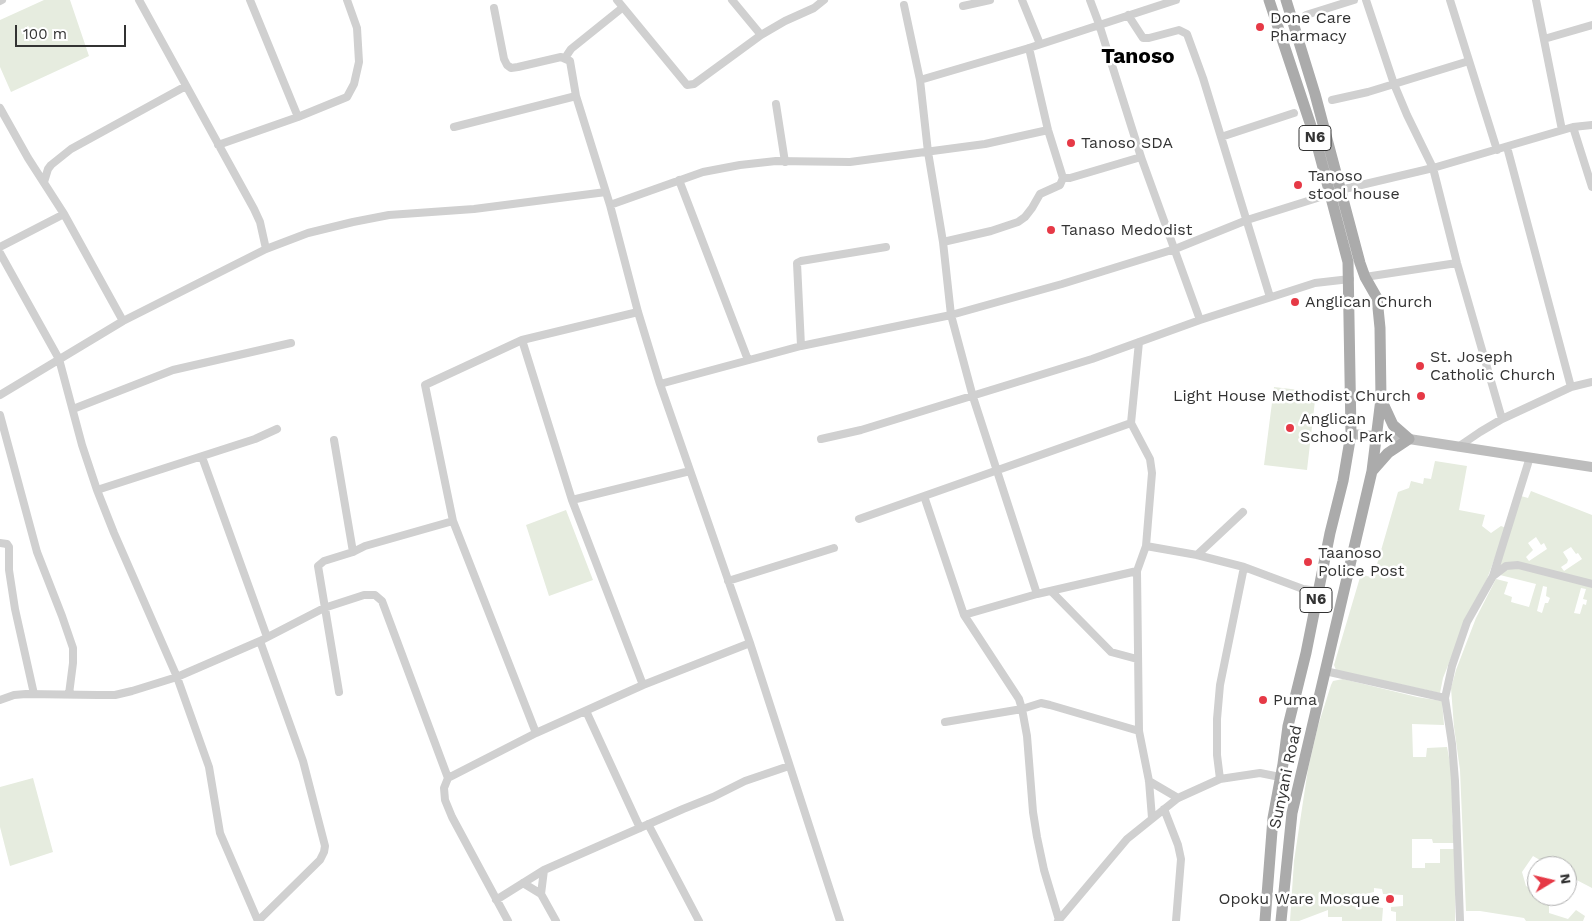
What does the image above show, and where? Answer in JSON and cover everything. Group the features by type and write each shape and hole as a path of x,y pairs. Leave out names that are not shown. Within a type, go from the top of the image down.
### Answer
{"main road":[{"name":"Sunyani Road","path":"1269,0 1316,141 1365,277 1377,298 1380,328 1381,399 1372,471 1292,813 1281,921"},
{"name":"Sunyani Road","path":"1286,0 1315,94 1350,279"},
{"name":"N6","path":"1265,921 1272,818 1294,700 1343,481 1351,434 1350,279"},
{"path":"1372,471 1388,453 1409,439 1393,425 1381,399"}],"street":[{"path":"139,0 260,222 266,248"},
{"path":"250,0 298,117"},
{"path":"218,145 298,117 347,97 354,84 359,62 357,28 347,0"},
{"path":"617,0 687,85 694,84 761,35 785,21 814,8 824,0"},
{"path":"963,6 990,0"},
{"path":"1022,0 1040,44"},
{"path":"1090,0 1141,157 1200,320"},
{"path":"1306,15 1354,0"},
{"path":"1366,0 1394,84 1433,168 1457,263 1502,419"},
{"path":"1450,0 1497,150"},
{"path":"1536,0 1562,130"},
{"path":"735,1 761,35"},
{"path":"920,80 1029,48 1172,1"},
{"path":"904,5 920,80 928,152 943,242 951,315 973,397 998,469 1037,594"},
{"path":"494,8 504,58 507,65 511,68 567,54 622,8"},
{"path":"1128,15 1143,38 1180,30 1187,34 1270,297"},
{"path":"1544,40 1592,25"},
{"path":"943,242 1018,222 1032,208 1040,194 1060,185 1063,178 1048,130 1029,48"},
{"path":"567,54 576,96 610,205 638,312 660,384 750,643 840,921"},
{"path":"1332,100 1361,94 1469,61"},
{"path":"44,182 51,165 71,148 186,86"},
{"path":"454,127 576,96"},
{"path":"776,104 785,162"},
{"path":"0,108 28,158 64,214 123,321"},
{"path":"1221,137 1294,112"},
{"path":"660,384 800,346 951,315 1062,284 1175,249 1247,220 1335,192 1433,168 1573,127 1592,125"},
{"path":"1573,127 1592,186"},
{"path":"610,205 703,172 740,165 776,161 850,162 985,144 1048,130"},
{"path":"1507,147 1571,388"},
{"path":"1063,178 1070,178 1141,157"},
{"path":"679,180 748,360"},
{"path":"0,395 123,321 266,248 308,233 389,215 474,209 606,192"},
{"path":"0,247 64,214"},
{"path":"800,346 797,263 886,246"},
{"path":"0,253 59,359 97,490 114,534 177,677 209,768 220,833 258,921 320,860 325,846 303,761 260,641"},
{"path":"1365,277 1457,263"},
{"path":"821,439 861,430 973,397 1092,359 1200,320 1315,283 1350,279"},
{"path":"536,734 453,521 425,385 522,340 638,312"},
{"path":"522,340 572,500 643,685"},
{"path":"1139,342 1131,424 1150,459 1152,473 1146,546 1137,571 1138,731 1149,781 1152,818"},
{"path":"72,409 166,372 194,364 292,344"},
{"path":"1458,448 1502,419 1571,388 1592,382"},
{"path":"0,415 37,552 66,625 73,648 69,694"},
{"path":"859,519 1131,424"},
{"path":"97,490 202,457 255,439 277,429"},
{"path":"1351,434 1409,439 1592,467"},
{"path":"334,440 353,552"},
{"path":"202,457 267,637"},
{"path":"1460,921 1455,781 1445,698 1452,666 1467,622 1493,576 1530,457"},
{"path":"572,500 690,471"},
{"path":"924,496 964,615 1019,699 1027,736 1032,812 1044,870 1059,920"},
{"path":"1197,555 1243,512"},
{"path":"339,692 318,566 324,561 353,552 365,546 453,521"},
{"path":"0,543 7,544 9,547 10,570 16,609 34,694"},
{"path":"1146,546 1197,555 1244,567 1303,589 1318,591"},
{"path":"728,581 834,548"},
{"path":"1493,576 1506,566 1518,565 1592,584"},
{"path":"1220,779 1216,719 1220,685 1244,567"},
{"path":"964,615 1050,590 1137,571"},
{"path":"1050,590 1111,652 1137,659"},
{"path":"0,700 14,695 34,694 115,695 177,677 260,641 324,608 364,595 375,595 382,601 448,778"},
{"path":"508,921 452,817 445,800 444,788 448,778 536,734 643,685 750,643"},
{"path":"1325,671 1445,698"},
{"path":"945,722 1041,704 1050,704 1138,731"},
{"path":"586,711 640,828"},
{"path":"496,900 544,870 648,824 713,798 745,781 789,766"},
{"path":"1059,920 1127,839 1178,798 1220,779 1260,773 1280,777"},
{"path":"1149,781 1178,798"},
{"path":"1164,809 1178,845 1181,859 1176,921"},
{"path":"648,824 699,921"},
{"path":"541,894 544,870"},
{"path":"524,883 541,894 556,921"}],"shaded area":[{"path":"44,0 70,0 89,56 11,92 0,67 0,20"},
{"name":"Anglican School Park","path":"1274,387 1316,392 1307,470 1264,465"},
{"path":"1435,461 1467,466 1459,510 1485,515 1482,526 1491,533 1501,526 1506,528 1487,579 1470,610 1443,678 1440,693 1336,670 1334,665 1361,574 1373,578 1398,492 1409,488 1411,481 1423,484 1424,478 1431,479"},
{"path":"1531,491 1592,515 1592,888 1577,880 1577,856 1527,856 1527,865 1522,872 1527,887 1527,906 1549,906 1549,913 1568,919 1576,910 1585,916 1583,921 1526,921 1524,918 1480,911 1466,911 1460,770 1451,688 1476,618 1496,579 1508,582 1504,594 1512,597 1511,602 1529,607 1536,584 1500,575 1502,572 1498,568 1521,496 1528,498","holes":["1536,537 1541,545 1544,543 1547,549 1529,561 1526,557 1533,550 1528,543","1571,547 1582,559 1564,571 1561,567 1568,560 1563,552","1543,586 1547,587 1546,596 1550,598 1548,603 1545,603 1542,613 1537,611","1581,588 1586,589 1583,599 1587,600 1586,605 1583,604 1580,614 1574,613"]},
{"path":"566,510 593,580 549,596 526,525"},
{"path":"1343,679 1417,697 1442,701 1444,725 1412,724 1413,757 1426,757 1427,748 1447,747 1454,783 1452,817 1455,843 1433,843 1432,839 1412,839 1412,868 1425,868 1425,863 1440,863 1440,849 1456,849 1455,921 1396,921 1396,912 1391,911 1391,907 1403,906 1403,895 1383,894 1382,889 1374,888 1374,892 1365,894 1365,905 1383,908 1382,921 1342,921 1342,917 1328,917 1328,910 1299,921 1290,921 1294,861 1308,769 1318,726 1331,685 1333,681"},
{"path":"33,778 53,852 10,866 0,827 0,787"}],"place":[{"name":"Done Care Pharmacy","path":"1260,27"},
{"name":"Tanoso SDA","path":"1071,143"},
{"name":"Tanoso stool house","path":"1298,185"},
{"name":"Tanaso Medodist","path":"1051,230"},
{"name":"Anglican Church","path":"1295,302"},
{"name":"St. Joseph Catholic Church","path":"1420,366"},
{"name":"Light House Methodist Church","path":"1421,396"},
{"name":"Anglican School Park","path":"1290,428"},
{"name":"Taanoso Police Post","path":"1308,562"},
{"name":"Puma","path":"1263,700"},
{"name":"Opoku Ware Mosque","path":"1390,899"}],"district":[{"name":"Tanoso","path":"1138,57"}]}
